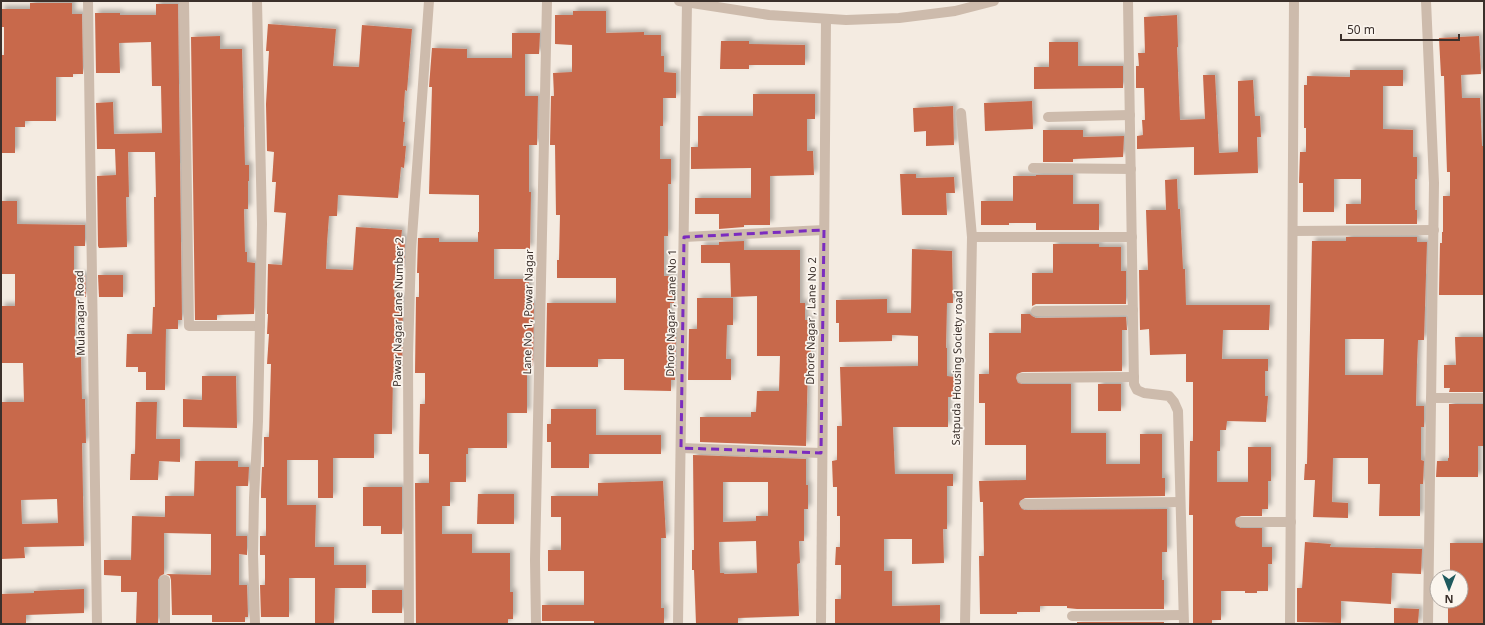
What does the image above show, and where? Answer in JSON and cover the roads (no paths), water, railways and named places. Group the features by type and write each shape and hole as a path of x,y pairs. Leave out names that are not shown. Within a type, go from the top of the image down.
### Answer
{"street":[{"name":"Mulanagar Road","path":"88,1 97,624"},
{"path":"184,1 189,326 260,326"},
{"path":"255,624 253,554 258,421 262,224 257,1"},
{"name":"Pawar Nagar Lane Number 2","path":"409,624 408,356 411,251 429,1"},
{"name":"Lane No 1, Powar Nagar","path":"536,624 535,560 547,1"},
{"path":"683,2 769,15 846,20 899,18 954,11 994,1"},
{"path":"1072,616 1184,620 1178,411 1174,402 1169,396 1144,394 1137,390 1134,384 1128,1"},
{"path":"1290,624 1294,1"},
{"path":"1426,1 1434,183 1428,624"},
{"name":"Dhore Nagar , Lane No 1","path":"678,624 684,237 683,2"},
{"name":"Dhore Nagar , Lane No 2","path":"821,624 821,453 826,19"},
{"name":"Satpuda Housing Society road","path":"961,113 972,237 965,624"},
{"path":"1048,117 1130,115"},
{"path":"1033,168 1130,169"},
{"path":"684,237 824,230"},
{"path":"1293,231 1434,230"},
{"path":"972,237 1132,237"},
{"path":"1036,311 1133,310"},
{"path":"1022,378 1134,377"},
{"path":"1431,398 1484,398"},
{"path":"681,448 821,453"},
{"path":"1025,504 1180,502"},
{"path":"1241,522 1291,522"},
{"path":"165,580 165,624"}]}
